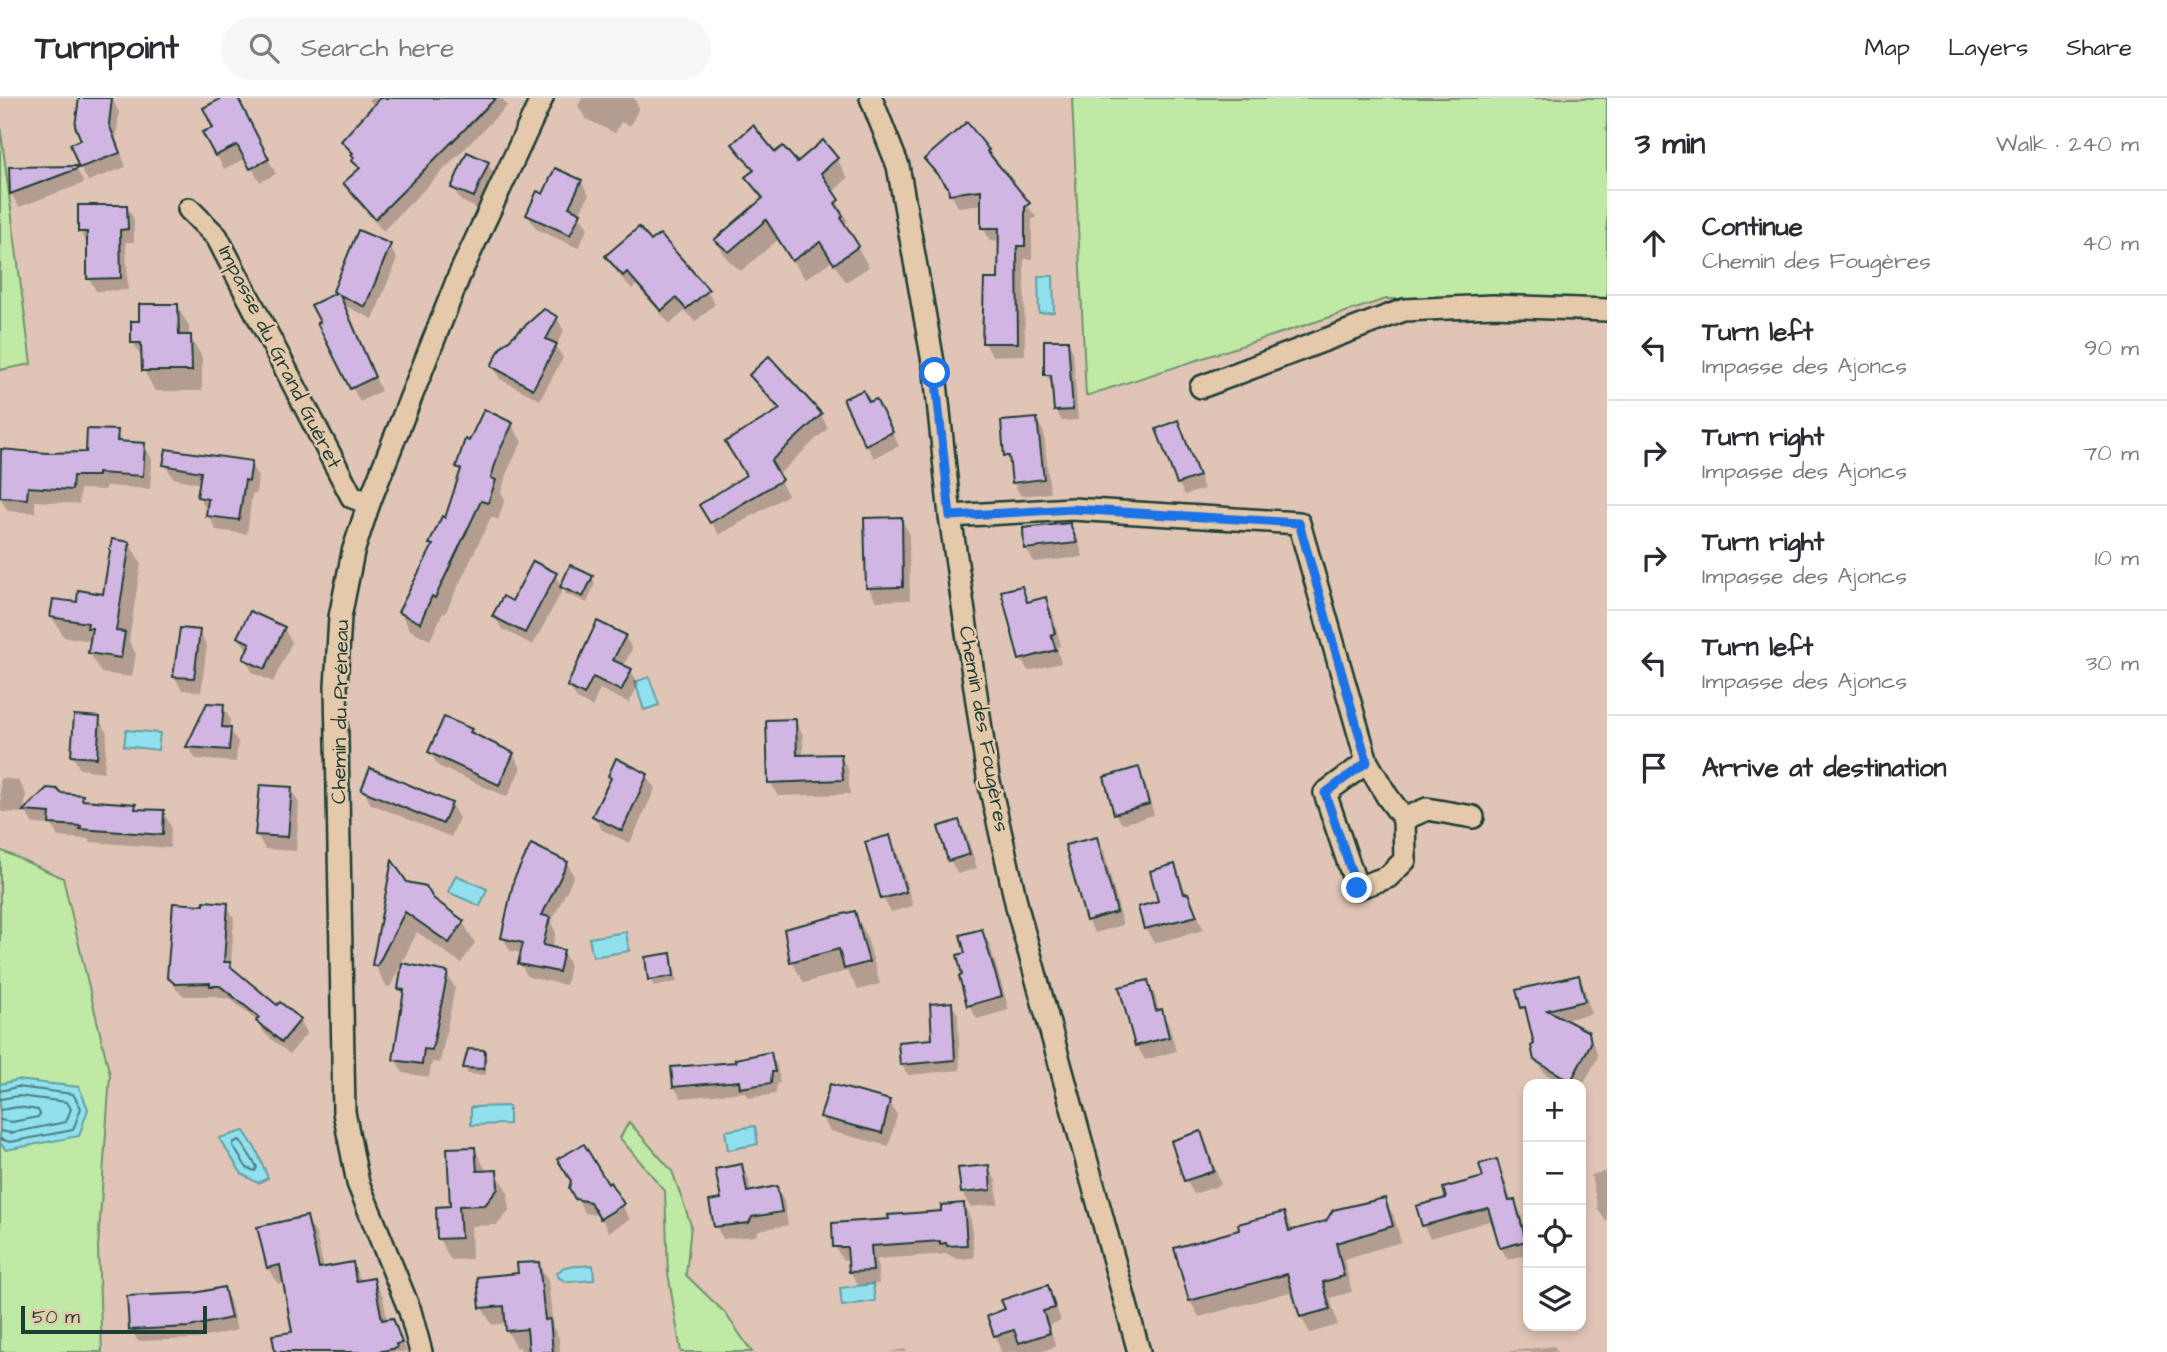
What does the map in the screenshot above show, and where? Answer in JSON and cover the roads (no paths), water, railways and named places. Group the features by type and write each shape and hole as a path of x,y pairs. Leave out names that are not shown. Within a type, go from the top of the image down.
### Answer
{"street":[{"name":"Chemin du Préneau","path":"421,1352 410,1311 358,1183 344,1112 336,687 340,617 353,552 369,503 459,276 542,98"},
{"name":"Chemin des Fougères","path":"872,98 898,166 935,373 950,516 988,777 1018,911 1139,1352"},
{"name":"Impasse du Grand Guéret","path":"189,209 217,237 352,497 369,503"},
{"path":"1200,387 1404,310 1493,306 1607,310"},
{"path":"950,516 1072,509 1299,523 1367,762 1404,819 1405,860 1388,877 1357,888 1325,793 1367,762"},
{"path":"1404,819 1427,809 1473,817"}],"water":[{"path":"1038,276 1053,276 1054,312 1039,313"},
{"path":"649,677 659,705 644,710 635,682"},
{"path":"126,730 160,733 158,750 124,746"},
{"path":"456,875 487,889 480,906 448,892"},
{"path":"626,932 629,951 593,957 589,938"},
{"path":"17,1080 79,1087 88,1109 79,1136 6,1150 0,1143 0,1084"},
{"path":"509,1106 509,1124 471,1125 471,1107"},
{"path":"755,1126 758,1144 728,1150 725,1131"},
{"path":"244,1131 257,1151 268,1178 258,1183 242,1174 219,1138"},
{"path":"593,1265 594,1280 567,1282 559,1278 557,1273 564,1267"},
{"path":"873,1284 875,1301 842,1306 840,1288"}]}
